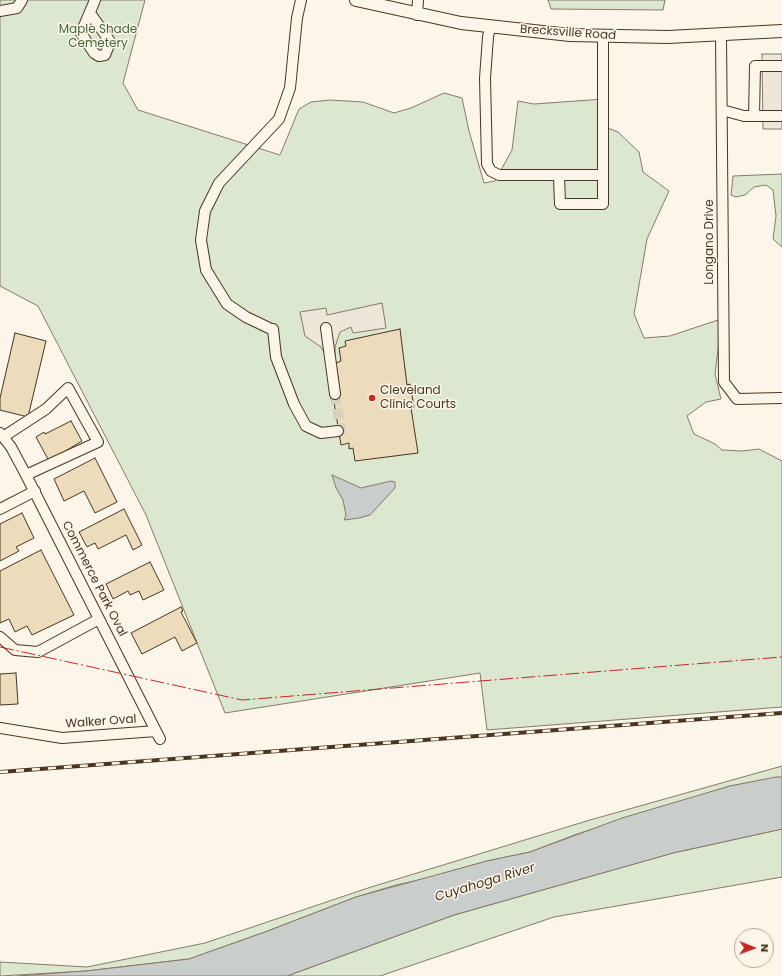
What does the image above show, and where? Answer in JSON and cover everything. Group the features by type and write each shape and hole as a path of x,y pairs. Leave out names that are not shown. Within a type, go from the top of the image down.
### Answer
{"main road":[{"name":"Brecksville Road","path":"356,0 371,2 417,14 490,27 530,32 603,36 721,35 782,31"}],"street":[{"path":"0,11 17,8 22,0"},
{"path":"90,13 95,0"},
{"path":"301,0 297,18 290,88 279,119 220,183 205,211 201,240 206,270 227,304 246,317 271,329 278,363 294,404 306,426 321,433 338,431"},
{"path":"417,14 418,0"},
{"path":"490,27 485,78 487,164 491,171 499,175 603,175"},
{"name":"Longano Drive","path":"721,35 724,382 737,399 782,398"},
{"path":"559,176 560,204 603,204 603,36"},
{"path":"754,116 755,66 782,66"},
{"path":"722,110 744,116 782,116"},
{"path":"326,328 335,394"},
{"path":"2,435 46,409 68,388 98,442 26,475"},
{"name":"Commerce Park Oval","path":"2,435 11,447 35,491 158,735"},
{"path":"0,510 35,491"},
{"path":"0,637 15,650 38,652 100,619"},
{"name":"Walker Oval","path":"0,728 62,738 158,735"}],"green space":[{"name":"Maple Shade Cemetery","path":"0,0 145,0 123,83 138,110 280,155 299,109 311,102 330,100 363,102 394,113 411,108 444,93 462,98 469,131 484,183 495,181 512,150 518,101 534,104 604,99 605,127 618,132 639,152 643,172 669,191 647,239 634,314 644,338 670,336 718,320 720,333 715,374 721,399 706,402 687,416 694,434 715,444 722,450 742,451 759,449 782,461 782,707 487,730 480,673 225,713 146,515 38,306 0,286"},
{"path":"548,0 665,0 663,10 551,9"},
{"path":"782,174 782,247 773,239 776,216 773,190 766,185 754,187 745,195 736,197 731,195 733,176"},
{"path":"782,766 782,777 730,786 577,834 530,852 487,861 356,897 189,959 86,971 0,976 0,962 87,967 205,943 368,888 590,820"},
{"path":"782,829 782,877 554,917 380,976 287,976 454,915 673,853"}],"shaded area":[{"path":"762,54 782,54 782,129 763,129"},
{"path":"382,303 386,328 353,333 351,327 340,332 335,347 335,359 328,360 321,347 305,336 300,312 326,308 327,315"}],"water":[{"path":"332,475 361,488 391,481 395,482 395,488 370,515 344,520 346,515 343,500 336,488"},
{"name":"Cuyahoga River","path":"782,777 782,829 673,853 454,915 287,976 17,976 86,971 189,959 356,897 487,861 530,852 622,818 730,786"}],"building":[{"name":"Cleveland Clinic Courts","path":"400,329 407,385 410,384 414,407 411,408 418,453 355,461 353,448 349,449 349,443 341,445 334,402 332,402 330,395 340,393 336,363 341,361 339,348 346,346 345,341"},
{"path":"15,333 46,341 28,417 0,410 0,398"},
{"path":"71,421 82,441 49,461 36,437 44,432 45,434"},
{"path":"95,458 117,502 95,513 84,491 64,501 54,479"},
{"path":"124,509 142,545 133,550 126,535 98,549 95,543 87,547 79,532"},
{"path":"22,513 34,538 16,547 19,551 0,561 0,524"},
{"path":"41,550 74,615 32,635 27,626 15,632 9,619 0,623 0,571"},
{"path":"150,562 164,590 143,600 139,591 130,595 128,591 113,599 106,584"},
{"path":"181,607 183,611 181,612 197,643 182,651 175,637 142,654 131,633"},
{"path":"16,673 18,704 0,705 0,674"}],"tunnel":[{"path":"335,394 341,431 338,431"}],"railway":[{"path":"0,772 782,713"}],"power":[{"path":"0,647 242,700 782,657"}],"place":[{"name":"Cleveland Clinic Courts","path":"372,398"}]}
